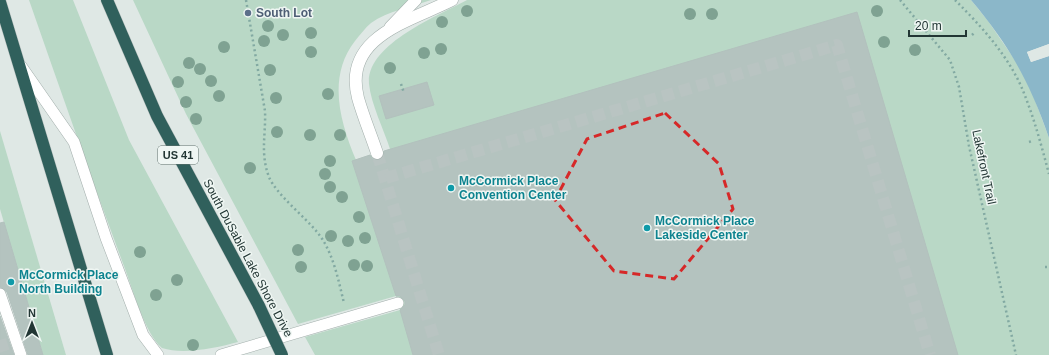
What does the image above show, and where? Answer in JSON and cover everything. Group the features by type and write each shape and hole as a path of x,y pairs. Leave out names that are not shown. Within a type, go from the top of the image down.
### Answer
{"highway":[{"name":"South DuSable Lake Shore Drive","path":"106,0 157,116 259,306 282,355"},
{"path":"0,2 107,355"}],"street":[{"path":"377,153 357,97 356,74 361,56 368,47 388,29 452,0"}],"lane":[{"path":"388,29 416,0"},
{"path":"18,62 74,142 106,238 143,335 158,355"},
{"path":"0,294 21,355"},
{"path":"222,355 398,304"}],"path":[{"path":"246,0 265,111 265,128 262,144 264,160 269,178 279,193 294,206 318,233 329,251 349,318"},
{"name":"Lakefront Trail","path":"900,0 950,60 959,87 969,146 1016,355"},
{"path":"955,0 983,29 1020,85 1040,138 1049,174"},
{"path":"401,84 404,93"}],"highlighted area":[{"path":"665,113 719,164 733,209 674,279 614,271 555,200 587,139"}],"green space":[{"path":"29,0 73,0 129,140 238,342 200,350 170,350 162,348 150,332 135,297"},
{"path":"133,0 431,0 392,12 371,23 355,41 346,55 341,69 339,100 345,130 356,160 390,149 375,108 369,84 371,70 379,56 391,44 406,33 467,0 971,0 988,21 1019,66 1032,92 1049,138 1049,355 315,355 305,337 400,310 396,296 298,324 186,114"},
{"path":"0,131 66,355 43,355 0,209"}],"water":[{"path":"971,0 1049,0 1049,44 1027,52 1031,62 1049,56 1049,138 1034,99 1017,65 997,33"}],"pier":[{"path":"1049,44 1049,47 1030,53 1032,59 1049,54 1049,56 1031,62 1027,52"}],"building":[{"name":"McCormick Place Lakeside Center","path":"857,12 958,355 413,355 400,310 405,305 405,301 400,296 396,296 352,161 370,155 372,159 379,160 383,158 384,151"},
{"path":"427,82 434,105 386,119 379,96"},
{"name":"McCormick Place North Building","path":"4,222 43,355 28,355 7,292 0,287 0,223"},
{"path":"0,316 14,355 0,355"}],"tunnel":[{"path":"386,178 837,45 930,355"},
{"path":"377,153 439,355"},
{"path":"0,340 5,355"}],"place":[{"name":"South Lot","path":"248,13"},
{"name":"McCormick Place Convention Center","path":"451,188"},
{"name":"McCormick Place Lakeside Center","path":"647,228"},
{"name":"McCormick Place North Building","path":"11,282"}]}
